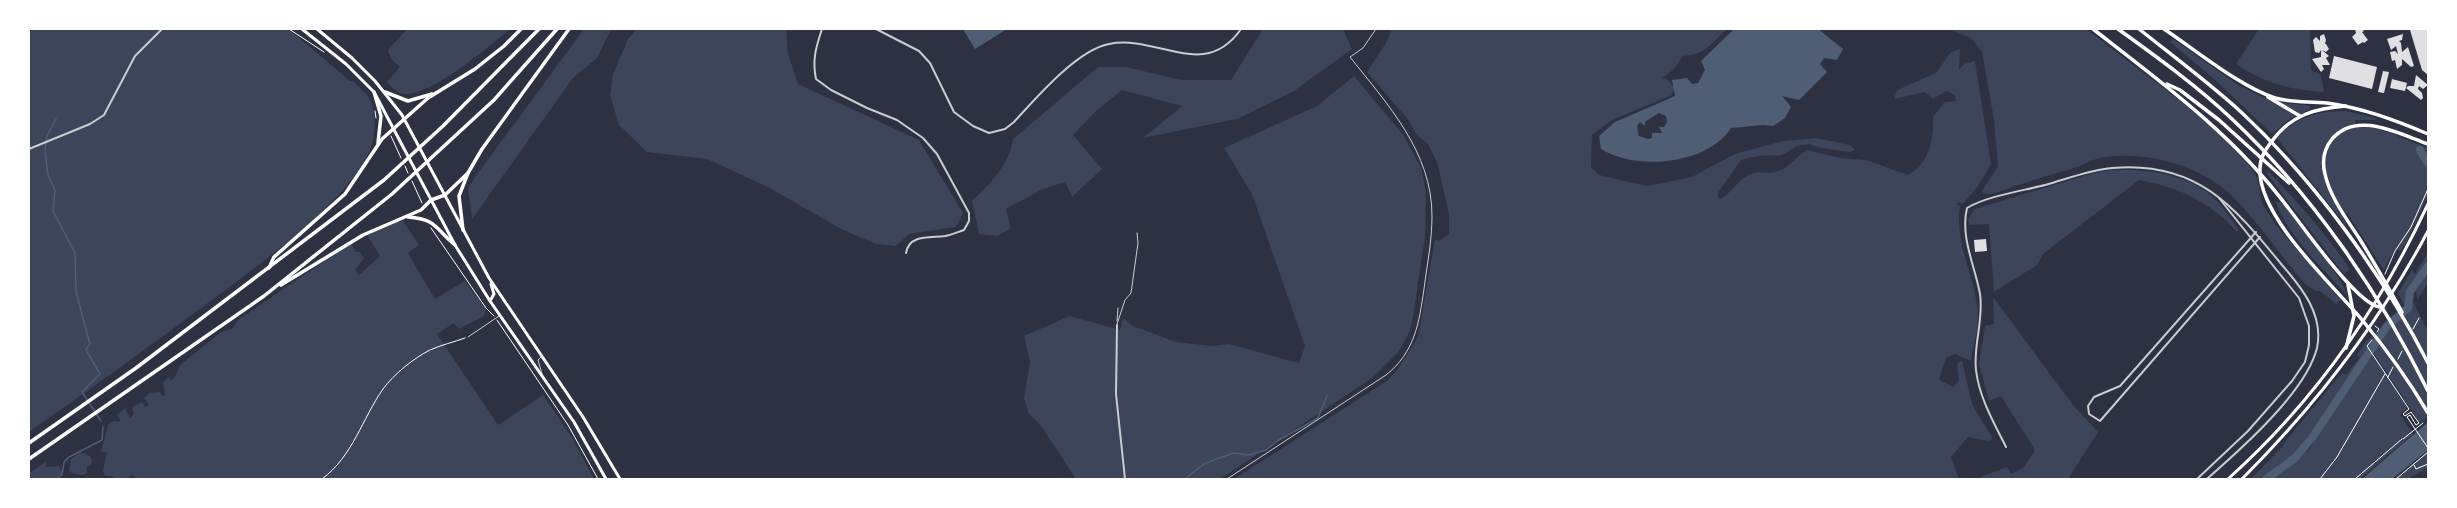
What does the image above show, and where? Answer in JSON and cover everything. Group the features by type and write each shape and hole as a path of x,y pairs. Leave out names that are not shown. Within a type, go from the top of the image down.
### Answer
{"highway":[{"path":"385,92 408,101 422,99 444,88 475,69 504,46 521,29"},
{"path":"29,443 136,368 269,269 332,217 384,180 444,126 539,29"},
{"path":"264,296 392,194 452,141 494,100 557,29"},
{"path":"463,230 459,196 468,173 482,149 569,29"},
{"path":"2093,29 2161,80 2213,125 2275,190 2348,284 2373,306 2384,307"},
{"path":"2118,29 2190,83 2232,120 2278,166 2326,228 2391,321 2428,391"},
{"path":"2139,29 2241,112 2282,154 2336,220 2368,264 2412,332"},
{"path":"2164,29 2257,90 2300,116"},
{"path":"2161,80 2180,90 2219,120 2275,173 2293,186"},
{"path":"269,269 274,257 345,194 377,146 404,119 444,88"},
{"path":"2257,90 2288,101 2346,106 2380,115 2428,134"},
{"path":"374,92 380,110 377,146"},
{"path":"2346,106 2325,108 2300,116 2276,135 2264,153 2260,174 2264,191 2273,211 2294,241 2384,347 2428,413"},
{"path":"2427,144 2369,125 2353,126 2335,136 2330,142 2324,157 2325,174 2331,190 2346,218 2390,289 2428,362"},
{"path":"29,459 264,296 363,236 424,208 431,200 445,196 468,173"},
{"path":"406,217 424,218 432,222 454,245"},
{"path":"2346,348 2354,316 2353,301 2348,284"}],"main road":[{"path":"302,29 346,64 374,92 454,245 490,301 574,422 606,479"},
{"path":"317,29 352,58 385,92 404,119 489,278 583,417 620,479"},
{"path":"2228,479 2294,412 2346,348 2360,328 2405,253 2428,204"},
{"path":"2242,479 2301,417 2368,333 2428,231"},
{"path":"489,278 494,294 490,301"},
{"path":"2360,328 2367,327 2368,333"}],"street":[{"path":"29,149 90,124 104,115 135,56 162,29"},
{"path":"822,29 814,53 813,65 816,79 831,90 867,108 898,120 923,138 937,154 969,213 969,221 964,230 946,236 925,237 913,240 907,247 906,253"},
{"path":"876,29 919,51 930,63 954,112 973,126 989,133 1010,125 1064,70 1095,49 1109,44 1130,42 1152,45 1186,54 1213,53 1225,46 1241,29"},
{"path":"2006,447 1985,404 1976,370 1981,316 1980,295 1966,233 1967,208 1982,202 2111,168 2157,170 2192,181 2216,194 2226,202 2256,232 2299,284 2316,316 2317,346 2312,365 2298,386 2253,436 2207,479"},
{"path":"2197,479 2248,431 2292,381 2308,355 2310,334 2304,308 2292,289 2216,194"},
{"path":"2256,232 2120,386 2094,397 2088,406 2089,414 2100,421 2260,237"},
{"path":"1117,323 1116,394 1125,479"}],"lane":[{"path":"1227,479 1381,379 1401,362 1416,335 1431,238 1432,215 1430,191 1425,167 1410,136 1350,57 1363,48 1376,29"},
{"path":"1117,323 1125,300 1131,293 1133,263 1138,243 1137,233"},
{"path":"1117,323 1118,308"},
{"path":"468,337 500,315"},
{"path":"542,357 538,360 543,376"}],"path":[{"path":"289,29 328,55"},
{"path":"374,107 379,124"},
{"path":"390,134 409,174"},
{"path":"412,181 422,202"},
{"path":"2383,278 2395,251 2411,227 2428,189"},
{"path":"427,223 495,318 568,425 598,479"},
{"path":"322,479 334,469 348,452 383,389 391,379 431,350 468,337"},
{"path":"2369,349 2409,409 2403,414 2404,416 2411,412 2419,423 2416,425 2410,415 2407,417 2428,448"},
{"path":"2320,479 2337,457 2386,374"},
{"path":"2355,479 2423,423"},
{"path":"2396,479 2428,452"},
{"path":"2414,464 2416,469 2428,464"}],"shaded area":[{"path":"29,29 289,29 350,81 353,81 368,96 373,107 375,126 372,144 363,165 346,187 299,232 273,254 204,306 29,432"},
{"path":"407,29 510,29 474,58 444,79 416,93 404,94 396,91 387,82 400,67 391,59 388,50"},
{"path":"584,29 611,29 597,58 573,78 472,219 468,188"},
{"path":"637,29 786,29 788,54 798,84 919,140 963,213 956,227 909,234 896,246 876,244 841,229 768,187 707,159 647,152 619,125 610,95 613,74 628,39"},
{"path":"963,29 1007,29 975,49"},
{"path":"1263,29 1343,29 1352,49 1294,91 1237,119 1143,138 1182,106 1122,90 1096,111 1073,135 1102,169 1072,197 1065,182 1043,189 1006,209 1011,228 998,236 979,234 972,201 986,188 998,173 1008,157 1013,139 1098,67 1126,67 1182,80 1231,80"},
{"path":"1392,29 1727,29 1703,51 1683,56 1673,70 1662,78 1668,80 1674,88 1672,95 1612,120 1592,135 1591,167 1599,175 1647,186 1692,177 1735,154 1783,141 1816,138 1850,145 1855,150 1850,152 1821,148 1809,144 1797,146 1782,155 1758,156 1741,160 1717,194 1720,199 1728,194 1748,175 1756,172 1774,172 1782,169 1790,165 1807,150 1840,158 1866,160 1908,175 1921,164 1929,150 1933,117 1945,102 1956,101 1955,95 1946,91 1933,99 1925,92 1894,99 1897,90 1936,73 1951,52 1960,49 1959,70 1964,64 1975,61 1991,164 1971,195 1962,204 1958,202 1957,205 1960,206 1960,234 1974,287 1978,315 1977,332 1971,361 1955,354 1946,358 1939,380 1953,387 1959,381 1957,365 1962,361 1972,404 1993,439 1988,441 1968,437 1951,457 1959,479 1234,479 1387,381 1398,369 1418,337 1435,239 1439,241 1449,234 1449,214 1437,162 1428,144 1417,135 1407,118 1367,72 1386,43"},
{"path":"1734,29 1818,29 1843,49 1837,60 1824,58 1820,64 1827,72 1799,100 1782,96 1791,107 1785,118 1773,126 1763,125 1731,128 1720,140 1705,150 1689,157 1670,161 1651,162 1633,160 1616,156 1601,149 1599,136 1615,122 1675,96 1672,80 1687,78 1692,84 1698,83 1705,70 1701,61","holes":["1659,113 1666,116 1667,122 1664,127 1659,127 1662,133 1652,133 1652,138 1648,139 1639,136 1637,126 1640,122 1645,126 1645,122"]},
{"path":"1949,29 2086,29 2183,103 2214,129 2246,162 2257,177 2262,203 2275,224 2341,300 2336,304 2320,291 2316,291 2306,285 2260,227 2230,194 2217,184 2186,167 2152,158 2134,156 2100,158 1993,194 1983,194 1982,191 1998,166 1994,120 1982,52 1971,38"},
{"path":"2259,29 2310,29 2311,70 2321,75 2324,92 2288,87 2267,81 2236,64"},
{"path":"2173,39 2238,85 2275,102 2310,106 2310,109 2290,119 2272,134 2213,78 2170,42"},
{"path":"1354,76 1404,136 1421,168 1426,192 1425,237 1413,317 1410,331 1399,351 1372,378 1220,479 1076,479 1041,426 1028,412 1024,398 1030,362 1024,336 1070,316 1120,330 1123,318 1133,326 1176,342 1212,346 1229,344 1299,363 1305,346 1252,194 1224,148 1317,106"},
{"path":"2345,111 2376,118 2375,120 2355,120 2356,128 2377,128 2428,148 2428,195 2405,245 2400,251 2395,249 2384,270 2347,213 2342,216 2347,227 2277,138 2299,120 2326,112"},
{"path":"2111,170 2138,170 2166,174 2191,183 2214,198 2239,230 2237,232 2216,212 2193,197 2167,187 2139,180 2043,254 2037,265 1994,292 1989,224 1969,225 1968,219 1975,209 2090,174"},
{"path":"2268,171 2311,218 2341,256 2350,269 2344,274 2267,174"},
{"path":"2276,202 2281,202 2318,249 2345,289 2347,296 2297,239 2288,227"},
{"path":"403,221 419,245 408,253 435,299 465,281 486,309 484,316 459,329 454,323 437,334 498,425 543,395 571,436 594,479 137,479 132,475 126,479 114,479 112,476 105,476 103,470 107,453 101,451 108,425 114,421 121,422 117,415 125,408 130,418 134,414 132,407 142,402 145,407 149,405 144,398 150,393 160,392 162,396 165,395 163,382 169,377 171,380 175,377 180,365 221,332 232,329 238,320 351,243 356,252 360,252 364,258 355,270 359,275 380,256 367,235 393,222"},
{"path":"2428,252 2428,263 2407,296 2406,308 2398,293 2412,270 2415,274"},
{"path":"2428,272 2428,283 2417,300 2416,291"},
{"path":"1993,297 2073,405 2098,432 2068,479 1981,479 1980,477 2007,467 2011,474 2023,468 2035,450 2001,396 1989,401 1979,364 1985,326 1994,324"},
{"path":"2412,300 2428,331 2428,416 2420,423 2373,352 2389,328 2411,309"},
{"path":"2373,337 2375,341 2303,447 2273,473 2251,479 2284,445 2283,444 2336,380 2343,373 2346,375 2360,357 2357,355 2367,340"},
{"path":"2372,354 2407,408 2400,414 2413,434 2360,479 2269,479 2297,460 2310,448"},
{"path":"2428,422 2428,450 2392,479 2362,479"},
{"path":"2428,451 2428,468 2408,479 2394,479"},
{"path":"80,452 90,456 92,460 91,466 87,466 87,473 81,475 69,472 71,459"},
{"path":"46,462 46,467 59,466 63,473 52,479 29,479 29,473"}],"building":[{"path":"2355,29 2362,29 2364,31 2362,32 2368,40 2358,45 2352,37 2356,33"},
{"path":"2428,29 2428,75 2422,70 2410,30"},
{"path":"2324,34 2326,40 2325,44 2329,49 2326,52 2322,50 2329,56 2326,58 2330,65 2322,65 2324,69 2321,72 2312,59 2321,57 2321,50 2319,53 2315,52 2313,40 2316,37 2320,41 2320,36"},
{"path":"2403,34 2402,40 2399,41 2401,43 2402,52 2408,47 2414,66 2411,67 2402,59 2402,65 2397,69 2395,60 2392,61 2390,52 2395,51 2398,54 2396,46 2391,50 2387,39"},
{"path":"2334,56 2377,67 2372,89 2329,78"},
{"path":"2383,71 2389,72 2384,93 2378,92"},
{"path":"2416,75 2428,85 2423,89 2419,86 2418,89 2422,93 2423,98 2421,100 2406,88 2408,86 2414,86"},
{"path":"2392,79 2407,83 2405,91 2390,88"},
{"path":"1986,239 1987,251 1975,252 1974,240"}],"waterway":[{"path":"56,119 47,136 45,150 48,175 55,190 53,211 75,253 76,292 90,344 86,350 100,374 82,392 101,421"},
{"path":"2420,150 2427,162"},
{"path":"2266,479 2295,458 2312,438 2387,326 2408,308 2410,292 2428,266"},
{"path":"1185,479 1204,464 1219,458 1234,453 1249,455 1266,450 1279,440 1318,418 1327,396"},
{"path":"56,479 62,475 64,462 69,457 102,440 103,427"}]}
